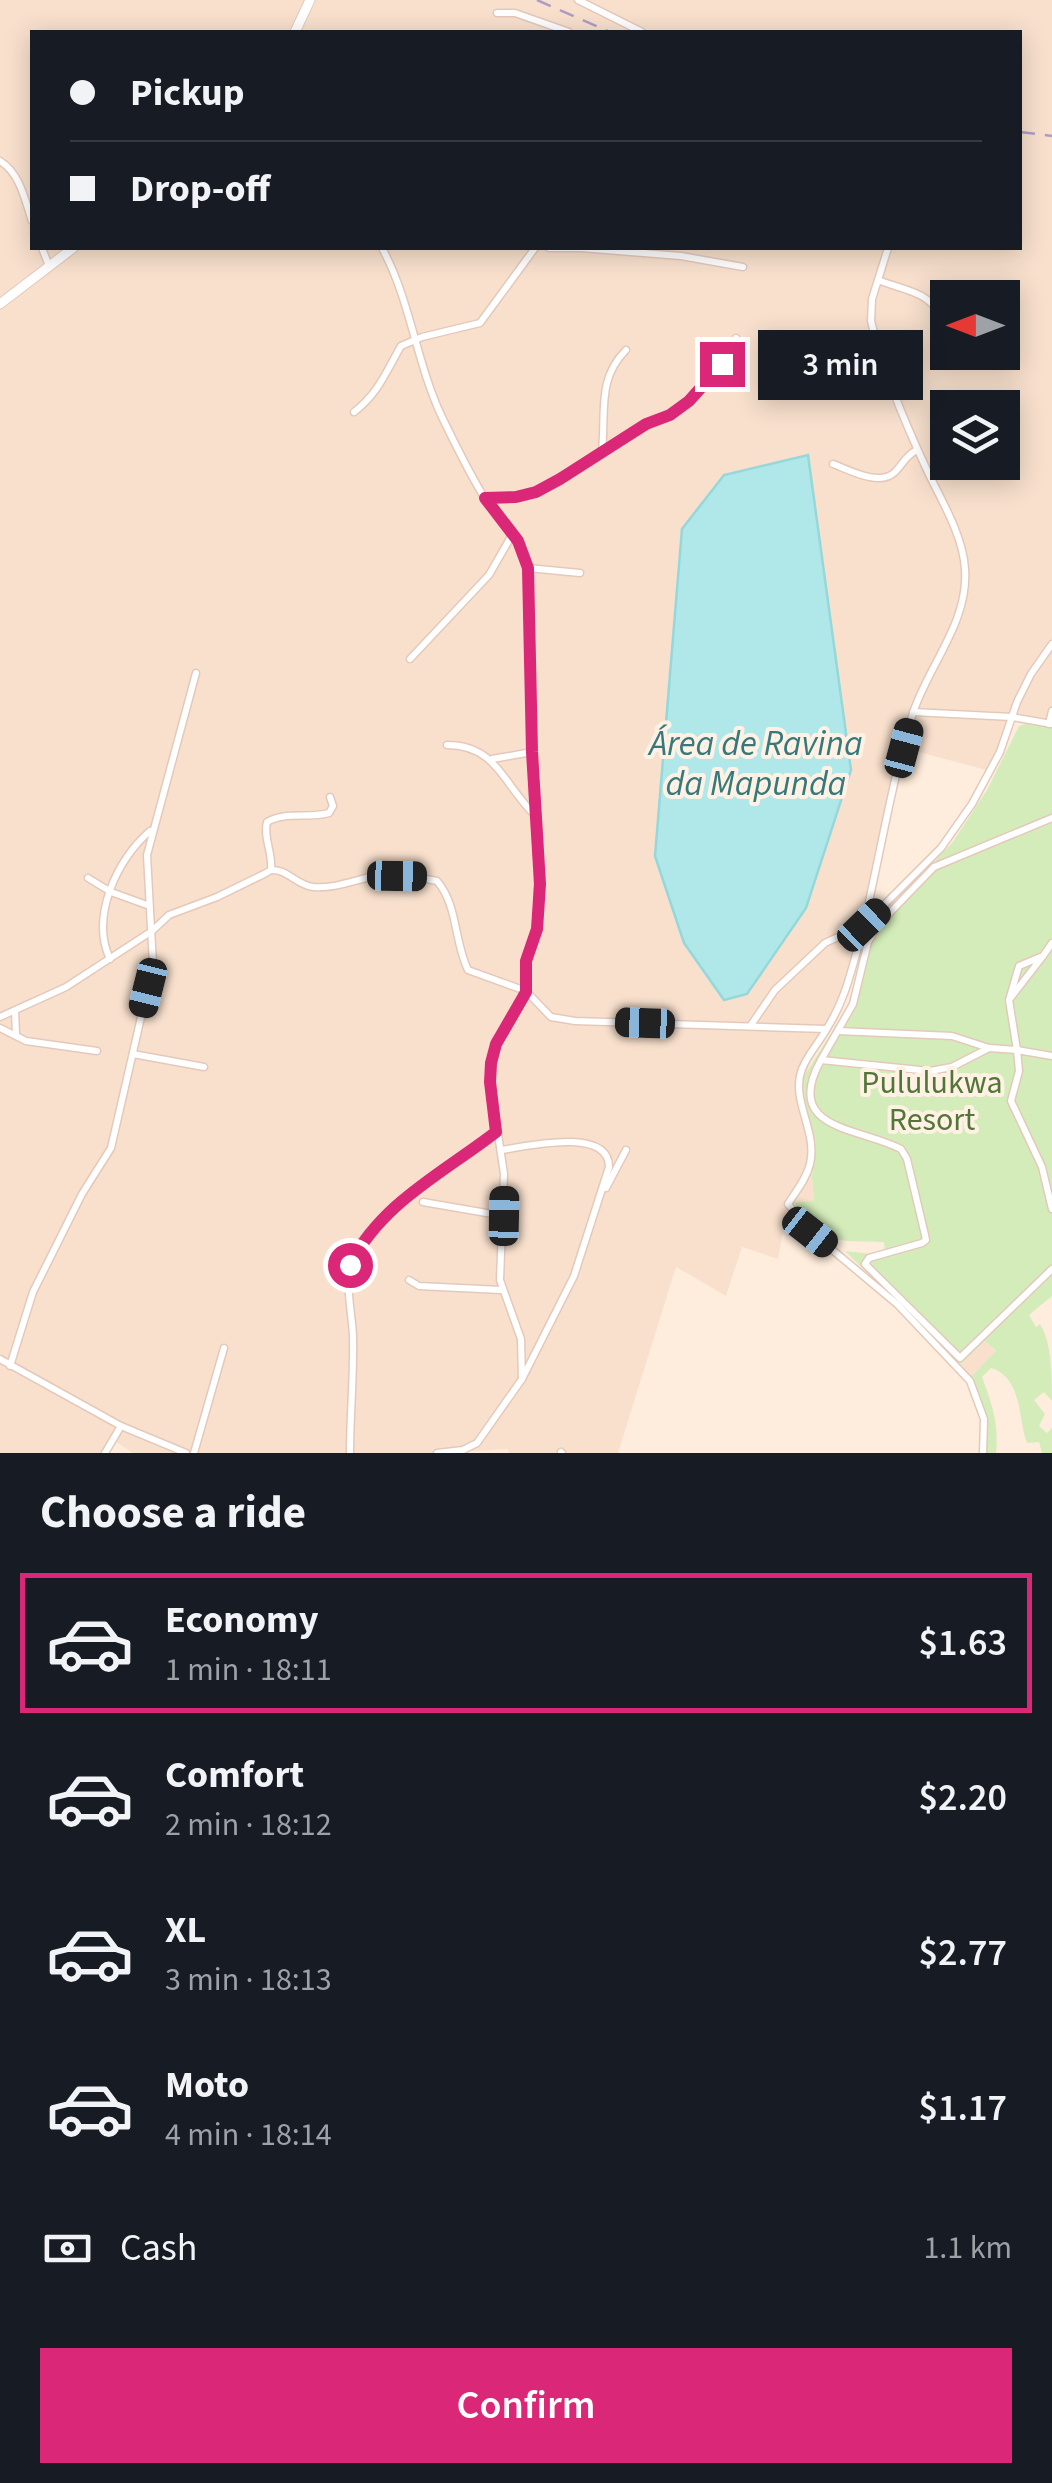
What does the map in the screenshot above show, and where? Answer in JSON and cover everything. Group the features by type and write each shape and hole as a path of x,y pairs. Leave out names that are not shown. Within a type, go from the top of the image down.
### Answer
{"street":[{"path":"296,30 310,0"},
{"path":"578,0 638,30"},
{"path":"498,13 514,13 563,30"},
{"path":"0,161 18,182 30,215"},
{"path":"43,250 49,266"},
{"path":"0,304 70,250"},
{"path":"383,250 392,266 439,411 485,498 518,541 528,568 540,884 537,929 526,961 526,992 496,1044 490,1082 502,1150 501,1290 521,1339 522,1380"},
{"path":"354,412 383,384 401,346 480,323 534,250"},
{"path":"606,250 681,256 743,268"},
{"path":"887,250 872,299 871,321 917,450 959,540 966,582 962,608 913,712 846,987 799,1077 798,1092 812,1139 804,1180 788,1204 810,1232 897,1304 970,1381 984,1420 983,1453"},
{"path":"878,280 930,299"},
{"path":"485,498 536,492 689,401 722,364 736,338"},
{"path":"602,452 606,378 612,364 626,350"},
{"path":"833,464 859,475 886,477 917,450"},
{"path":"410,659 489,575 512,536"},
{"path":"528,568 580,573"},
{"path":"750,1026 775,990 825,944 864,925 941,848 995,762 1031,674 1052,644"},
{"path":"10,1366 33,1292 82,1194 111,1148 153,966 146,855 196,673"},
{"path":"913,712 1012,716 1050,724 1052,711"},
{"path":"446,745 461,745 492,759 522,804 538,818"},
{"path":"492,759 532,752"},
{"path":"271,870 267,822 273,817 329,813 333,806 330,797"},
{"path":"1052,818 934,866 872,932 853,1004 820,1060 811,1085 812,1108 826,1123 900,1149 908,1159 926,1240 869,1258 865,1264 960,1358 1052,1269"},
{"path":"110,959 103,946 111,892 122,862 152,830"},
{"path":"0,1017 66,987 152,930 169,914 280,869 307,886 335,886 377,876 437,882 449,900 468,970 526,992 551,1017 827,1029"},
{"path":"88,878 111,892 147,905"},
{"path":"1052,943 1043,956 1019,966 1009,1000 1019,1072 1011,1101 1042,1168 1052,1209"},
{"path":"16,1012 16,1034"},
{"path":"0,1028 26,1041 97,1051"},
{"path":"838,1031 952,1036 989,1048 1052,1056"},
{"path":"820,1060 930,1071 952,1068 989,1048"},
{"path":"133,1054 204,1067"},
{"path":"350,1453 350,1265 359,1246 404,1196 496,1132"},
{"path":"437,1453 476,1444 522,1380 574,1276 608,1166 603,1148 578,1143 502,1150"},
{"path":"601,1198 626,1150"},
{"path":"424,1202 504,1216"},
{"path":"409,1280 418,1286 501,1290"},
{"path":"194,1453 224,1348"},
{"path":"0,1359 120,1426 186,1453"},
{"path":"105,1453 120,1426"}],"shaded area":[{"path":"0,0 1052,0 1052,728 1011,721 990,771 904,748 846,987 804,1077 804,1097 816,1142 814,1202 788,1204 778,1259 742,1247 726,1296 676,1267 618,1453 509,1453 508,1449 437,1453 133,1453 113,1440 105,1453 0,1453"},
{"path":"985,1341 996,1352 971,1377 960,1365"}],"green space":[{"name":"Pululukwa Resort","path":"1029,723 1052,728 1052,1296 1029,1315 1036,1327 1040,1324 1049,1350 1052,1401 1044,1392 1034,1400 1045,1414 1039,1426 1047,1433 1052,1428 1052,1453 1042,1453 1039,1442 1027,1443 1014,1390 1001,1373 991,1368 982,1377 994,1414 997,1443 996,1453 987,1453 987,1419 971,1377 996,1351 985,1341 960,1365 845,1251 873,1254 885,1251 884,1242 831,1238 810,1226 794,1202 814,1201 816,1142 804,1097 804,1076 852,1000 871,929 952,843 987,790 1019,726"}],"water":[{"name":"Área de Ravina da Mapunda","path":"808,455 851,770 806,908 747,994 724,1000 684,943 655,856 682,529 724,475"}],"railway":[{"path":"537,0 605,30"},
{"path":"1022,132 1052,136"}],"route":[{"path":"350,1265 359,1246 404,1196 496,1132 491,1063 496,1044 526,992 526,961 537,929 540,884 528,568 518,541 485,498 536,492 560,479 646,424 670,415 689,401 722,364"}]}
